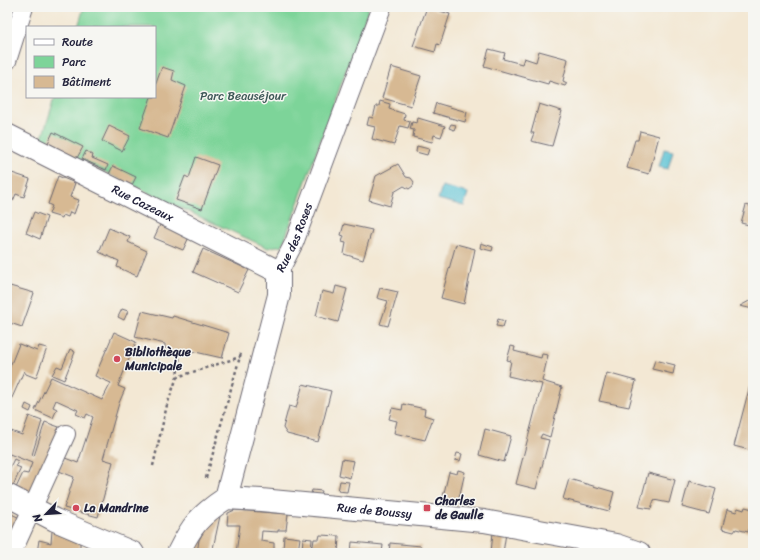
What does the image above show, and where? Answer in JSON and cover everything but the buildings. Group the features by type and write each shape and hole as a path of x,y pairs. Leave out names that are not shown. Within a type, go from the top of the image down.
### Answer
{"street":[{"path":"7,61 24,7"},
{"name":"Rue des Roses","path":"226,498 279,295 279,272 297,235 382,7"},
{"name":"Rue Cazeaux","path":"7,136 279,272"},
{"path":"7,545 16,544 66,434"},
{"path":"7,495 55,520 133,553"},
{"path":"178,553 194,524 206,511 226,498"},
{"name":"Rue de Boussy","path":"226,498 484,521 616,545 639,553"}],"path":[{"path":"153,466 167,405 177,377 180,352"},
{"path":"177,377 240,357"}],"green space":[{"name":"Parc Beauséjour","path":"84,7 369,7 282,247 277,246 268,248 161,199 41,141 55,98 156,98 156,26 78,26"}],"water":[{"path":"664,149 673,151 668,169 659,167"},
{"path":"442,186 468,193 464,206 438,199"}],"place":[{"name":"Bibliothèque Municipale","path":"117,359"},
{"name":"La Mandrine","path":"76,508"},
{"name":"Charles de Gaulle","path":"427,508"}]}
